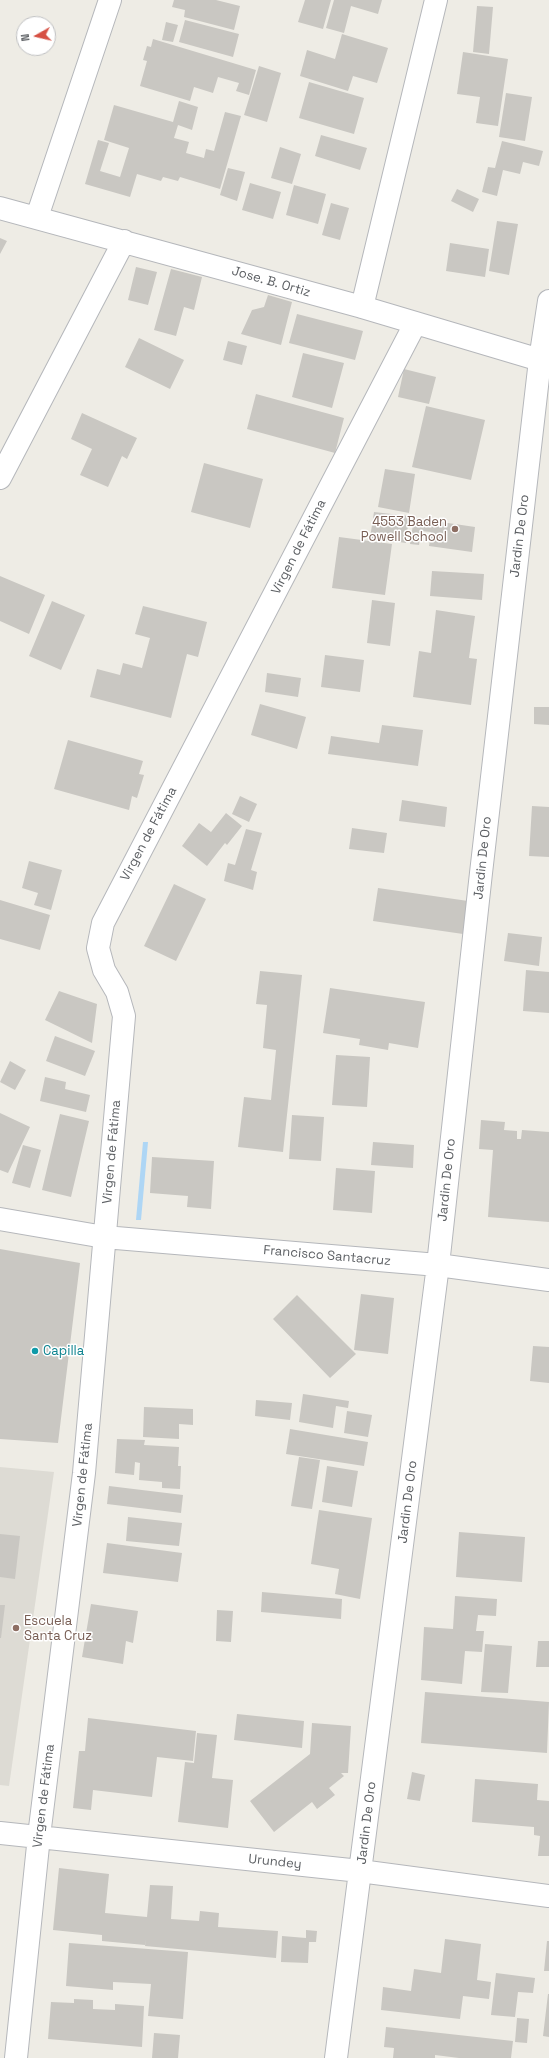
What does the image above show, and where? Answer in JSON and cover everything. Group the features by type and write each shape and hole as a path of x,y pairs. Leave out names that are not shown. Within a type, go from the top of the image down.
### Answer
{"street":[{"path":"37,217 110,0"},
{"path":"362,307 436,0"},
{"name":"Jose. B. Ortiz","path":"0,208 362,307 540,360"},
{"path":"0,478 124,241"},
{"name":"Jardin De Oro","path":"336,2058 438,1265 540,360 547,328 549,301"},
{"name":"Virgen de Fátima","path":"16,2058 39,1836 84,1473 124,1016 117,992 104,970 98,948 102,923 415,324"},
{"name":"Francisco Santacruz","path":"0,1219 104,1237 438,1265 549,1280"},
{"name":"Urundey","path":"0,1833 360,1871 549,1896"}],"shaded area":[{"name":"Escuela Santa Cruz","path":"0,1467 54,1472 9,1786 0,1785"}],"water":[{"path":"143,1142 148,1142 141,1220 136,1220"}],"building":[{"path":"174,0 216,0 240,6 234,30 184,17 185,10 172,7"},
{"path":"305,0 331,0 323,29 298,22"},
{"path":"334,0 382,0 378,14 351,6 344,33 326,28"},
{"path":"477,6 493,7 489,54 473,52"},
{"path":"185,20 239,34 233,57 179,42"},
{"path":"166,22 178,25 173,42 162,40"},
{"path":"342,34 388,48 377,83 353,76 348,91 300,76 307,50 335,59"},
{"path":"153,39 256,70 249,95 236,91 239,83 218,77 213,93 194,87 190,101 140,86 147,61 143,60 147,46 151,47"},
{"path":"463,52 508,59 498,126 476,123 480,97 457,94"},
{"path":"259,66 281,73 267,122 244,115"},
{"path":"309,82 364,98 354,134 299,118"},
{"path":"506,93 532,97 525,141 499,137"},
{"path":"179,101 198,107 192,130 178,125 174,138 189,142 186,153 204,158 206,149 214,151 225,112 241,116 220,189 180,177 178,181 163,177 161,181 137,174 130,197 85,184 98,140 109,143 100,171 120,177 129,148 104,140 114,105 173,122"},
{"path":"321,135 367,148 360,170 315,156"},
{"path":"502,141 543,151 539,166 523,162 520,174 503,170 497,196 482,192 488,167 495,168"},
{"path":"280,147 301,154 292,184 271,178"},
{"path":"228,168 245,172 237,201 220,195"},
{"path":"250,183 281,192 273,219 242,210"},
{"path":"294,185 326,194 318,224 286,215"},
{"path":"457,189 479,199 473,212 451,201"},
{"path":"331,203 349,208 340,240 322,235"},
{"path":"497,221 518,224 509,275 489,271"},
{"path":"0,238 7,241 0,254"},
{"path":"450,243 489,249 485,277 446,271"},
{"path":"136,267 157,272 148,305 128,300"},
{"path":"171,269 202,277 194,310 184,307 176,336 154,330"},
{"path":"268,295 292,302 281,345 241,334 252,310 264,307"},
{"path":"297,314 363,331 355,360 289,343"},
{"path":"139,338 184,360 170,389 125,367"},
{"path":"228,341 247,346 242,365 223,360"},
{"path":"303,353 344,363 332,408 292,397"},
{"path":"404,369 436,377 429,404 398,397"},
{"path":"256,394 344,418 335,453 247,429"},
{"path":"426,406 485,420 471,480 412,467"},
{"path":"82,413 137,438 127,459 122,456 108,487 80,475 92,449 71,439"},
{"path":"204,463 263,479 250,528 191,512"},
{"path":"385,469 415,474 409,513 378,507"},
{"path":"374,512 409,516 406,543 370,538"},
{"path":"414,518 475,527 472,552 429,546 431,532 421,531 419,545 410,544"},
{"path":"339,537 392,544 385,595 332,588"},
{"path":"432,571 484,574 482,600 430,596"},
{"path":"0,576 45,595 29,634 0,621"},
{"path":"372,600 395,603 390,646 367,643"},
{"path":"52,601 85,615 61,670 29,656"},
{"path":"143,606 207,622 198,657 187,654 171,718 90,697 97,669 120,675 123,663 142,668 150,638 135,634"},
{"path":"436,610 475,616 469,658 477,659 471,705 413,697 419,651 431,653"},
{"path":"325,655 364,660 360,692 321,687"},
{"path":"267,673 301,678 298,697 265,692"},
{"path":"260,704 306,717 297,749 251,735"},
{"path":"534,707 549,707 549,725 534,724"},
{"path":"382,725 423,730 418,766 328,754 331,736 379,743"},
{"path":"68,740 143,761 139,774 144,775 137,798 132,796 129,810 54,789"},
{"path":"240,796 257,804 249,822 232,814"},
{"path":"402,800 447,807 445,827 399,821"},
{"path":"532,806 549,807 549,857 529,856"},
{"path":"226,813 242,826 227,845 225,843 207,866 182,846 199,823 211,832"},
{"path":"352,828 387,833 384,853 349,849"},
{"path":"246,829 262,833 251,870 257,872 253,890 224,881 228,863 235,865"},
{"path":"29,861 62,870 51,910 34,905 38,893 22,888"},
{"path":"174,884 206,899 176,961 144,946"},
{"path":"378,888 475,902 470,935 373,921"},
{"path":"0,900 50,915 40,950 0,939"},
{"path":"508,933 542,937 539,966 504,961"},
{"path":"526,970 549,972 549,1013 523,1011"},
{"path":"260,971 302,975 283,1152 238,1147 244,1097 271,1100 276,1050 263,1048 267,1005 256,1004"},
{"path":"330,988 425,1002 418,1048 389,1043 388,1050 359,1045 360,1039 323,1033"},
{"path":"59,991 97,1004 92,1043 45,1020"},
{"path":"55,1036 95,1051 85,1076 46,1061"},
{"path":"336,1055 370,1057 367,1107 332,1105"},
{"path":"10,1061 26,1070 15,1090 0,1082"},
{"path":"45,1077 66,1082 65,1089 90,1095 86,1112 40,1101"},
{"path":"0,1113 30,1127 8,1173 0,1170"},
{"path":"60,1114 89,1121 71,1197 42,1190"},
{"path":"292,1115 324,1117 321,1161 289,1159"},
{"path":"481,1120 505,1122 504,1130 517,1131 517,1139 521,1139 522,1130 549,1132 549,1222 488,1217 493,1150 479,1149"},
{"path":"373,1142 414,1145 413,1168 371,1165"},
{"path":"23,1145 41,1150 30,1188 12,1183"},
{"path":"152,1157 214,1161 211,1209 187,1207 188,1196 150,1193"},
{"path":"336,1168 375,1171 372,1213 333,1210"},
{"name":"Capilla","path":"0,1249 80,1263 58,1443 0,1439"},
{"path":"361,1294 394,1298 388,1354 354,1350"},
{"path":"297,1295 356,1354 330,1378 273,1319"},
{"path":"533,1346 549,1347 549,1383 530,1381"},
{"path":"303,1394 349,1401 348,1408 336,1406 333,1428 299,1422"},
{"path":"256,1400 292,1403 290,1420 255,1416"},
{"path":"144,1407 193,1409 193,1425 179,1424 179,1439 143,1437"},
{"path":"347,1411 372,1415 368,1437 344,1433"},
{"path":"290,1429 368,1442 364,1466 286,1454"},
{"path":"117,1439 145,1440 144,1445 179,1447 178,1466 181,1466 180,1489 162,1488 162,1482 139,1480 140,1463 135,1462 134,1475 115,1473"},
{"path":"299,1457 320,1460 312,1509 291,1506"},
{"path":"327,1466 358,1471 352,1507 322,1502"},
{"path":"109,1486 183,1495 181,1513 107,1504"},
{"path":"319,1510 372,1518 360,1599 335,1594 339,1569 311,1564"},
{"path":"128,1517 182,1523 179,1546 126,1541"},
{"path":"459,1532 525,1537 522,1582 456,1577"},
{"path":"0,1534 20,1536 15,1579 0,1577"},
{"path":"107,1543 182,1553 178,1582 103,1573"},
{"path":"262,1592 342,1599 341,1619 261,1612"},
{"path":"455,1596 497,1599 496,1616 478,1615 476,1631 484,1631 482,1652 465,1651 462,1684 421,1680 424,1627 453,1629"},
{"path":"91,1604 138,1611 133,1643 126,1641 123,1664 82,1657"},
{"path":"0,1605 5,1605 1,1638 0,1638"},
{"path":"217,1610 233,1611 231,1642 216,1641"},
{"path":"538,1641 549,1641 549,1667 536,1667"},
{"path":"485,1644 512,1646 508,1693 481,1692"},
{"path":"425,1692 549,1702 547,1753 421,1743"},
{"path":"237,1714 304,1721 302,1748 234,1740"},
{"path":"88,1718 196,1731 193,1761 157,1757 152,1797 93,1790 91,1810 73,1808 79,1751 85,1751"},
{"path":"312,1723 351,1726 348,1773 341,1773 344,1776 329,1788 335,1795 317,1809 312,1802 274,1832 250,1801 310,1754"},
{"path":"197,1733 217,1735 212,1778 233,1780 228,1828 178,1822 185,1762 194,1763"},
{"path":"412,1772 425,1775 420,1801 407,1799"},
{"path":"475,1779 538,1784 537,1800 549,1801 549,1856 538,1856 540,1836 534,1835 534,1827 472,1822"},
{"path":"59,1868 109,1874 105,1913 147,1917 150,1885 173,1886 171,1919 199,1921 200,1911 219,1913 218,1927 278,1931 276,1958 145,1946 146,1939 145,1945 102,1941 102,1935 53,1930"},
{"path":"306,1930 317,1931 316,1942 309,1942 308,1963 281,1962 282,1936 306,1938"},
{"path":"445,1939 481,1944 477,1980 491,1982 489,1999 463,1996 460,2019 381,2010 383,1987 411,1991 414,1969 441,1973"},
{"path":"547,1941 549,1941 549,1971 544,1971"},
{"path":"69,1943 188,1952 183,2019 148,2016 151,1984 113,1982 113,1990 66,1986"},
{"path":"496,1973 535,1978 533,1993 518,1992 515,2017 491,2015"},
{"path":"549,1994 549,2037 543,2036"},
{"path":"74,1999 93,2000 93,2009 115,2010 115,2004 144,2006 142,2047 48,2039 51,2002 74,2003"},
{"path":"517,2018 529,2019 527,2043 515,2042"},
{"path":"386,2027 513,2041 511,2058 459,2058 435,2055 435,2058 393,2058 394,2048 384,2047"},
{"path":"154,2033 180,2035 178,2058 152,2058"}],"place":[{"name":"4553 Baden Powell School","path":"455,529"},
{"name":"Capilla","path":"35,1351"},
{"name":"Escuela Santa Cruz","path":"16,1628"}]}
